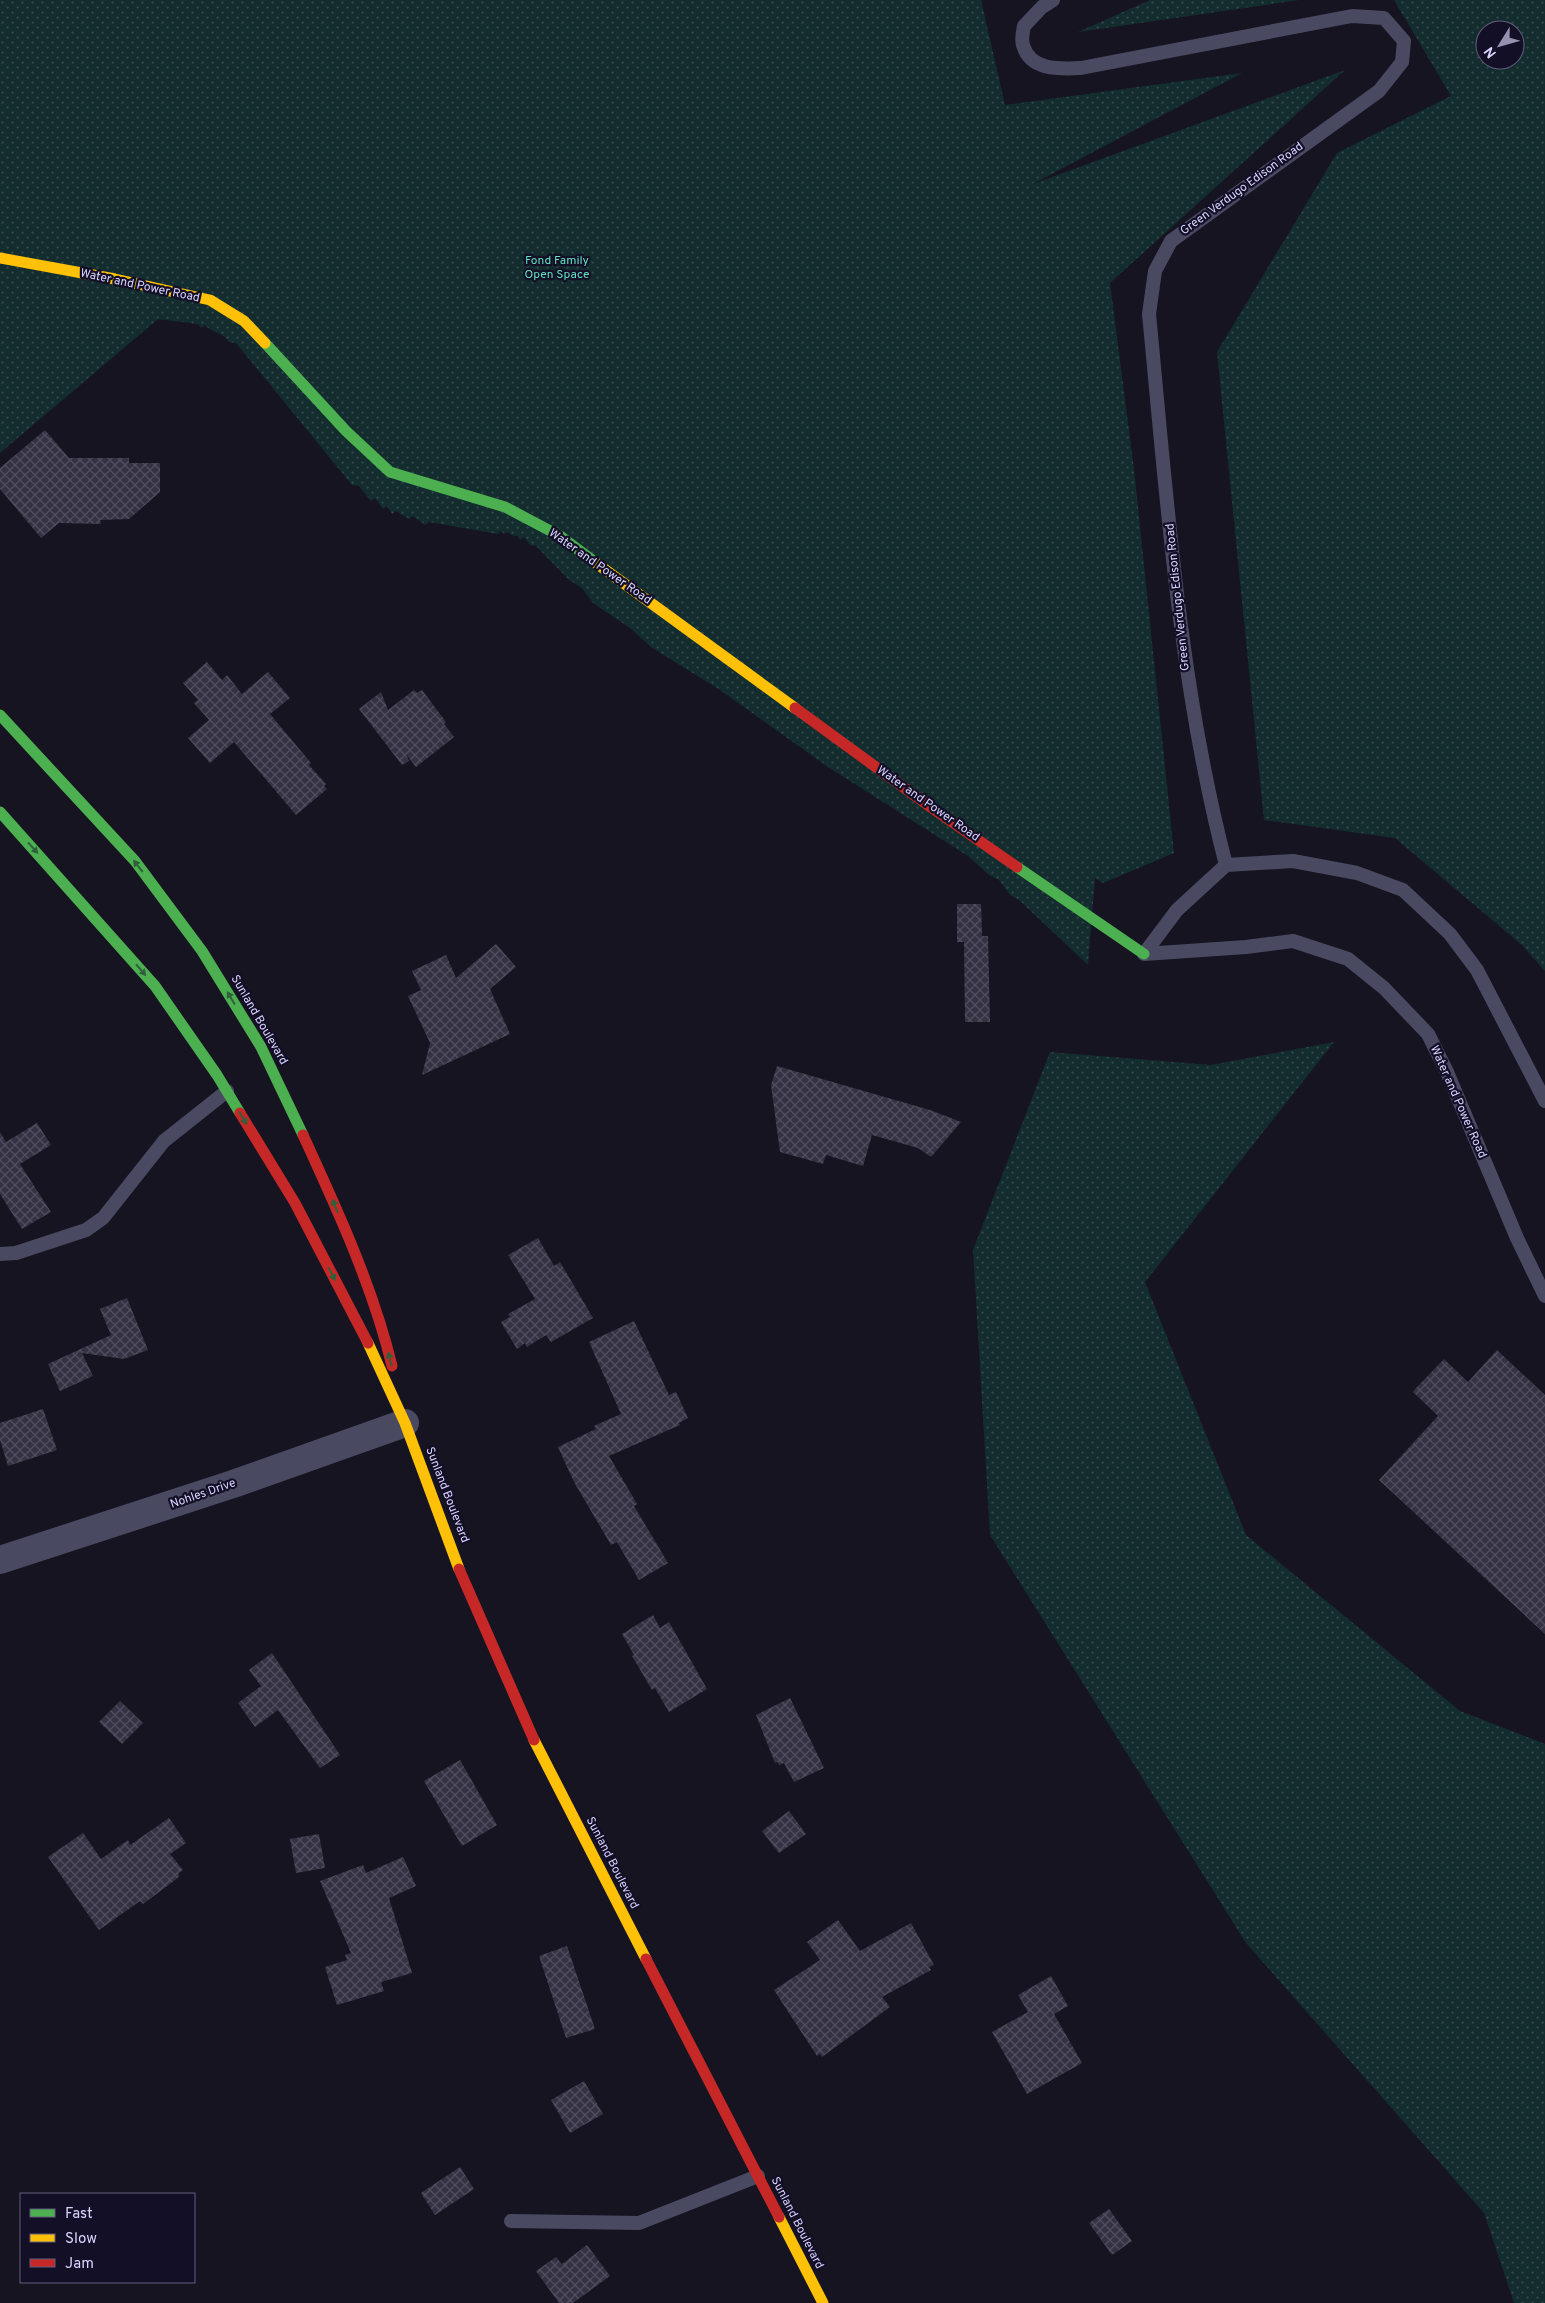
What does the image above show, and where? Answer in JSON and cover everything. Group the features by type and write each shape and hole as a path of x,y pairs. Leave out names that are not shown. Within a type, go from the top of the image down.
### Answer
{"main road":[{"name":"Water and Power Road","path":"0,258 115,279 210,300 244,321 346,431 390,472 505,507 560,536 932,808 1144,954"},
{"name":"Sunland Boulevard","path":"0,715 135,862 202,951 261,1047 324,1181 382,1324 405,1423"},
{"name":"Sunland Boulevard","path":"0,812 155,986 227,1091 300,1212 360,1326 405,1423 465,1585 521,1714 823,2303"}],"street":[{"name":"Nohles Drive","path":"0,1560 234,1484 405,1423"}],"lane":[{"name":"Green Verdugo Edison Road","path":"1053,0 1042,7 1024,26 1022,45 1031,60 1051,69 1081,68 1352,16 1384,18 1404,42 1402,62 1379,92 1171,240 1154,271 1149,314 1181,640 1196,732 1226,865"},
{"path":"1144,954 1177,910 1226,865 1293,861 1357,873 1403,890 1450,934 1477,970 1545,1101"},
{"name":"Water and Power Road","path":"1144,954 1246,947 1293,941 1348,959 1384,988 1428,1034 1447,1072 1517,1238 1545,1296"},
{"path":"0,1254 16,1253 86,1230 103,1218 164,1141 227,1091"},
{"path":"511,2221 639,2223 758,2176"}],"green space":[{"name":"Fond Family Open Space","path":"0,0 981,0 1005,105 1242,73 1033,184 1345,70 1110,283 1134,469 1174,853 1103,883 1095,878 1088,965 1019,900 1010,895 999,880 989,875 968,856 828,767 720,690 651,647 630,628 593,603 582,588 569,580 536,546 530,545 524,537 520,540 518,536 511,535 508,532 504,534 501,531 498,534 429,522 425,525 413,516 409,519 396,511 392,514 387,506 383,509 375,498 371,501 359,486 352,485 236,343 229,342 226,338 205,325 201,328 198,324 158,319 0,453"},
{"path":"1150,0 1299,0 1078,32"},
{"path":"1394,0 1545,0 1545,971 1523,946 1395,838 1264,820 1217,352 1337,153 1451,96"},
{"path":"1334,1042 1145,1282 1246,1535 1460,1711 1545,1744 1545,2303 1514,2303 1484,2213 1246,1943 990,1535 973,1250 1050,1052 1211,1065"}],"building":[{"path":"45,430 69,458 129,458 129,463 160,463 160,492 129,519 100,520 101,524 59,523 41,538 0,489 0,468"},
{"path":"207,662 222,680 227,675 242,694 268,672 290,698 270,714 311,763 309,765 326,784 324,786 327,789 296,815 234,742 210,763 188,738 209,720 194,703 198,700 183,683"},
{"path":"414,690 417,693 422,690 446,722 444,724 454,737 416,767 406,754 409,761 402,765 359,709 381,692 388,710"},
{"path":"957,904 981,904 982,936 988,936 990,1022 965,1022 964,942 957,942"},
{"path":"496,944 516,967 490,989 510,1034 422,1075 430,1043 408,996 421,990 412,971 446,955 456,978"},
{"path":"777,1066 930,1110 961,1122 931,1157 918,1148 872,1135 863,1166 826,1155 823,1164 780,1152 771,1085"},
{"path":"37,1123 51,1145 20,1164 51,1212 22,1229 0,1194 0,1132 6,1142"},
{"path":"538,1238 554,1266 560,1262 593,1318 551,1342 546,1335 527,1347 525,1343 517,1349 501,1322 510,1317 508,1314 535,1299 508,1255"},
{"path":"127,1298 148,1350 124,1359 82,1353 93,1376 60,1391 48,1364 111,1335 100,1309"},
{"path":"634,1321 669,1395 676,1392 688,1418 679,1423 680,1425 609,1456 637,1504 634,1506 668,1563 639,1580 617,1542 611,1545 574,1482 558,1447 596,1429 594,1426 621,1414 589,1342"},
{"path":"1497,1350 1545,1395 1545,1634 1379,1480 1438,1416 1413,1392 1416,1388 1444,1359 1468,1382"},
{"path":"43,1409 57,1450 8,1466 0,1440 0,1423"},
{"path":"653,1615 660,1628 669,1622 707,1689 669,1712 655,1688 652,1690 632,1656 634,1655 622,1634"},
{"path":"272,1653 340,1755 320,1768 278,1710 255,1727 238,1703 261,1686 249,1670"},
{"path":"790,1698 824,1768 794,1782 784,1763 779,1765 778,1762 775,1763 756,1715"},
{"path":"120,1701 143,1723 122,1744 99,1722"},
{"path":"460,1760 497,1825 462,1846 424,1781"},
{"path":"789,1811 806,1834 779,1853 762,1831"},
{"path":"169,1818 186,1843 170,1854 183,1870 179,1873 179,1877 143,1904 140,1901 99,1930 48,1857 83,1833 101,1859 128,1840 130,1845"},
{"path":"319,1834 325,1868 296,1873 290,1839"},
{"path":"403,1857 416,1886 389,1898 412,1973 381,1982 384,1991 337,2005 325,1967 347,1960 345,1955 351,1953 320,1881 363,1865 366,1873"},
{"path":"838,1920 860,1951 911,1923 934,1965 929,1967 931,1970 882,1997 890,2007 822,2057 820,2054 817,2056 774,1990 820,1960 807,1942"},
{"path":"567,1946 595,2029 566,2038 539,1956"},
{"path":"1051,1976 1068,2006 1054,2014 1082,2063 1027,2094 992,2032 1028,2012 1018,1995"},
{"path":"584,2081 603,2114 570,2133 551,2100"},
{"path":"460,2167 474,2189 435,2215 421,2193"},
{"path":"1109,2209 1132,2241 1112,2255 1089,2223"},
{"path":"587,2245 610,2276 573,2303 559,2303 536,2271 556,2257 562,2264"}],"traffic: fast":[{"path":"265,343 346,431 390,472 505,507 560,536 596,563"},
{"path":"0,715 135,861 202,951 261,1047 303,1135"},
{"path":"0,812 155,986 217,1075 240,1113"},
{"path":"1017,867 1144,954"}],"traffic: slow":[{"path":"0,258 115,279 210,300 244,321 265,343"},
{"path":"596,563 795,708"},
{"path":"368,1343 405,1423 459,1569"},
{"path":"534,1740 646,1959"},
{"path":"779,2217 823,2303"}],"traffic: jam":[{"path":"795,708 932,808 1017,867"},
{"path":"240,1113 295,1203 368,1343"},
{"path":"303,1135 341,1220 364,1278 375,1307 392,1366"},
{"path":"459,1569 534,1740"},
{"path":"646,1959 779,2217"}]}
